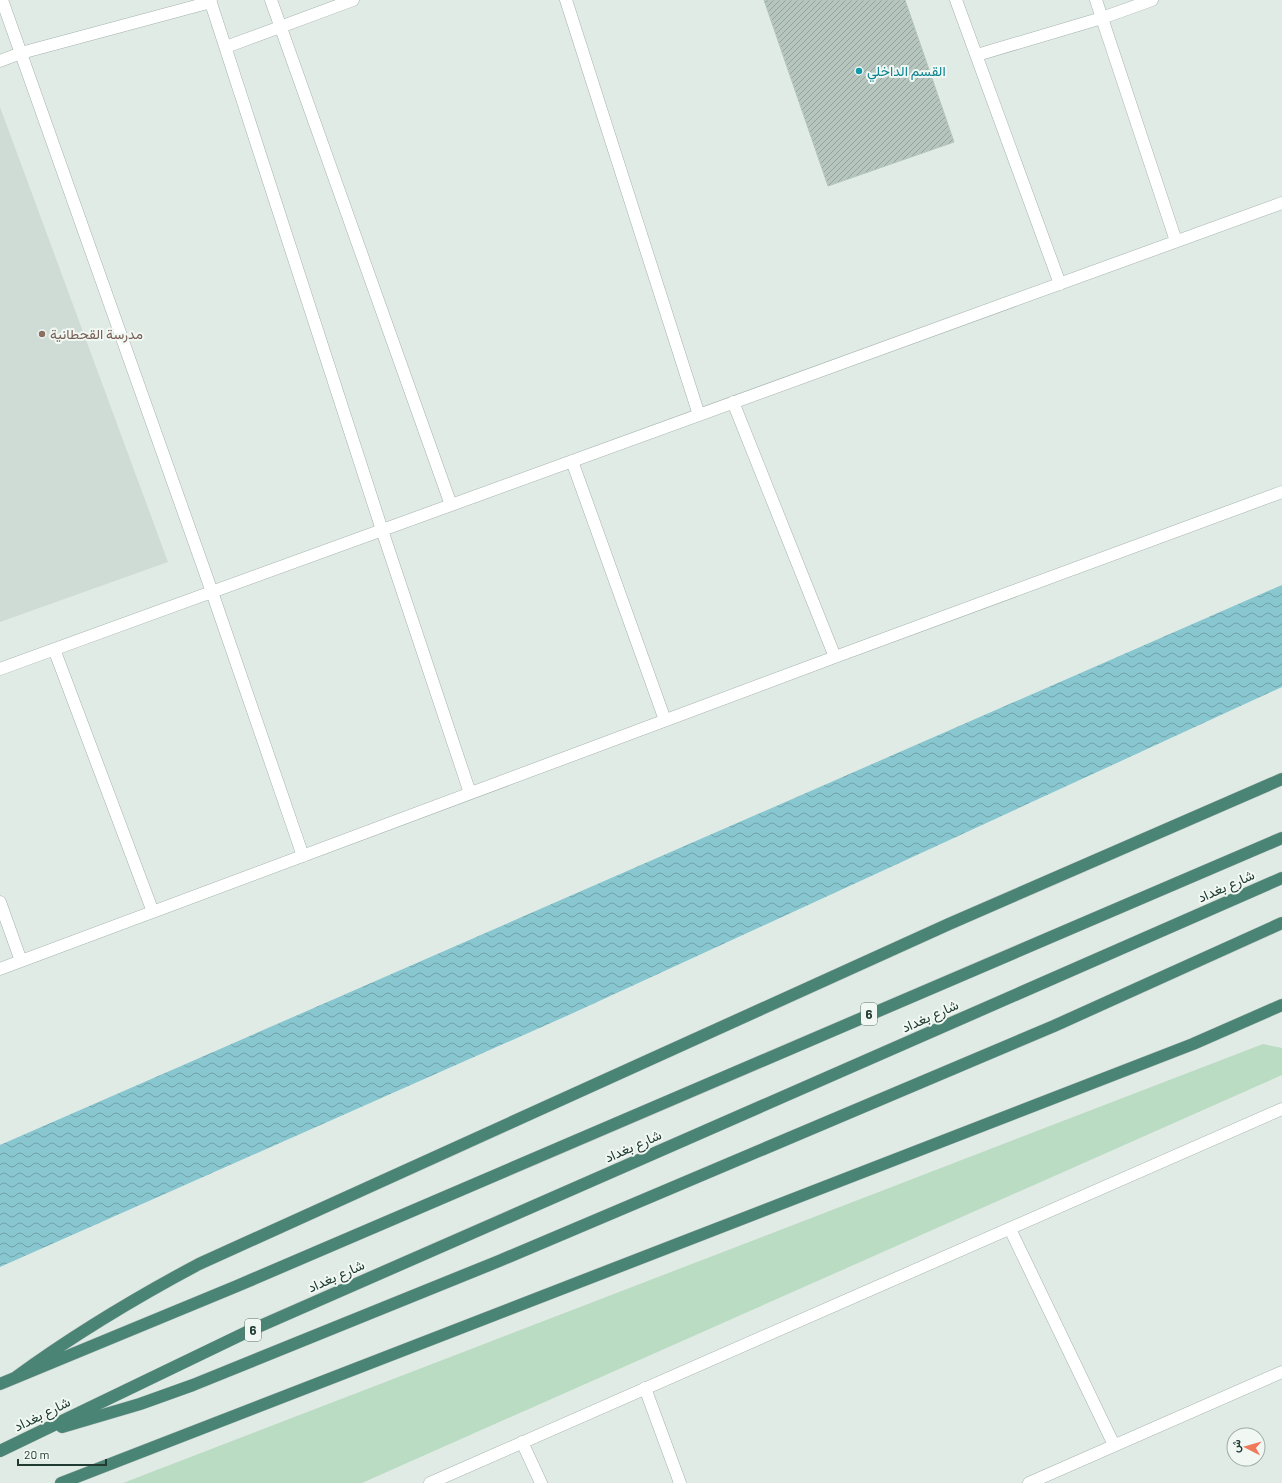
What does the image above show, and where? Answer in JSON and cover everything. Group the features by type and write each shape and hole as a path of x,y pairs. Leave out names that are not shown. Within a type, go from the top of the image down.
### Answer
{"highway":[{"path":"16,1377 60,1345 105,1316 199,1264 948,924 1282,779"},
{"name":"شارع بغداد","path":"0,1384 237,1286 1282,838"},
{"name":"شارع بغداد","path":"0,1451 251,1330 1282,878"},
{"path":"32,1435 140,1404 193,1385 492,1264 1054,1026 1282,922"},
{"path":"61,1483 354,1368 1193,1044 1282,1005"}],"street":[{"path":"2,0 212,592 303,856"},
{"path":"271,0 450,505"},
{"path":"226,47 353,0"},
{"path":"566,0 699,415"},
{"path":"956,0 1060,284"},
{"path":"1096,0 1176,241"},
{"path":"977,55 1102,18 1152,0"},
{"path":"0,61 21,53 211,1 382,530 470,793"},
{"path":"0,669 1282,203"},
{"path":"733,402 835,657"},
{"path":"572,461 665,720"},
{"path":"0,969 665,720 1282,492"},
{"path":"54,649 153,912"},
{"path":"0,902 21,961"},
{"path":"430,1483 1282,1110"},
{"path":"1010,1229 1114,1445"},
{"path":"1029,1483 1282,1372"},
{"path":"645,1388 680,1483"},
{"path":"522,1442 541,1483"}],"shaded area":[{"name":"مدرسة القحطانية","path":"0,107 168,562 0,622"}],"green space":[{"path":"1263,1044 1282,1048 1282,1075 362,1483 123,1483"}],"water":[{"path":"1282,585 1282,687 571,1014 0,1267 0,1145"}],"building":[{"name":"القسم الداخلي","path":"764,0 905,0 954,142 828,186"}],"place":[{"name":"القسم الداخلي","path":"859,71"},
{"name":"مدرسة القحطانية","path":"42,334"}]}
